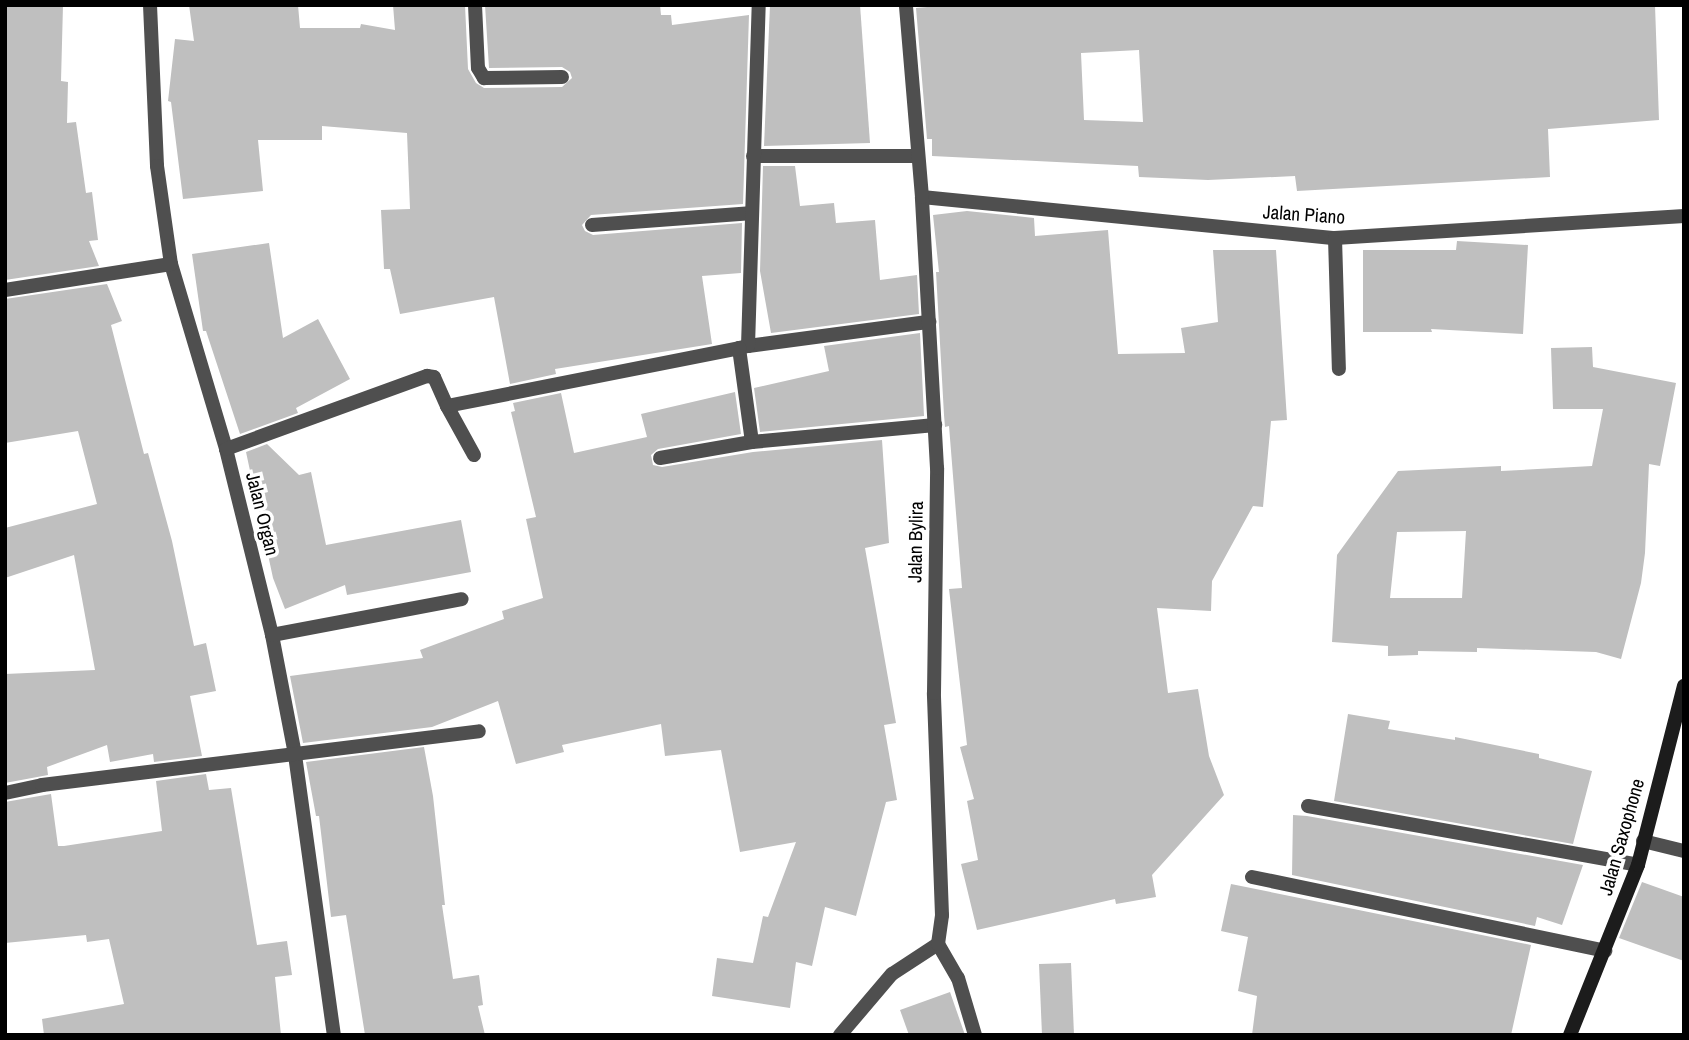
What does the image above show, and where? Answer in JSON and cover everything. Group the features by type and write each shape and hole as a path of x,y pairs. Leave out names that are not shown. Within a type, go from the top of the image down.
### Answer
{"main road":[{"name":"Jalan Saxophone","path":"1570,1035 1638,865 1684,686"}],"street":[{"name":"Jalan Organ","path":"150,5 157,166 170,264 226,449 272,635 295,755 334,1035"},
{"path":"475,5 478,68 484,78 562,77"},
{"path":"752,442 743,347 759,85 760,5"},
{"name":"Jalan Bylira","path":"906,5 922,197 935,425 934,693 942,878 941,949"},
{"path":"753,156 918,156"},
{"name":"Jalan Piano","path":"922,197 1335,238 1684,216"},
{"path":"592,225 750,213"},
{"path":"1335,238 1339,369"},
{"path":"5,290 170,264"},
{"path":"447,406 743,347 929,322"},
{"path":"226,449 427,376 434,377 474,454"},
{"path":"660,458 752,442 935,425"},
{"path":"272,635 462,599"},
{"path":"5,793 42,785 479,731"},
{"path":"1308,806 1638,865"},
{"path":"1643,841 1684,851"},
{"path":"1252,877 1605,951"},
{"path":"839,1035 892,974 941,949 958,978 975,1035"}],"building":[{"path":"5,5 63,5 61,81 68,82 67,123 76,122 86,193 92,192 98,240 89,241 99,266 5,280"},
{"path":"189,5 298,5 300,28 360,28 361,24 395,30 393,5 465,5 468,69 476,83 484,88 562,87 572,78 570,72 562,67 489,68 485,5 660,5 661,15 671,15 672,25 749,15 743,204 591,215 582,225 585,231 593,235 742,223 741,273 702,276 712,344 555,369 556,374 510,384 494,297 400,314 390,269 384,269 381,210 410,209 407,133 322,126 322,140 258,140 263,191 183,199 171,102 168,101 175,39 194,41"},
{"path":"770,5 860,5 870,143 764,146"},
{"path":"950,5 1655,5 1659,120 1548,129 1550,177 1297,191 1295,176 1208,180 1139,177 1138,166 932,156 932,139 927,139 916,8","holes":["1139,50 1143,122 1084,120 1081,53"]},
{"path":"763,166 795,166 800,206 834,203 836,223 875,220 880,280 917,275 919,314 771,333 760,271"},
{"path":"967,211 1034,218 1035,236 1108,230 1118,354 1185,353 1181,328 1218,322 1213,250 1276,250 1287,420 1271,421 1263,507 1253,506 1212,581 1211,611 1157,608 1168,693 1198,689 1209,756 1224,795 1152,875 1156,897 1116,904 1115,899 977,930 961,864 978,860 967,801 974,799 960,747 967,745 949,589 962,588 949,426 945,427 944,415 936,272 939,272 933,215"},
{"path":"1457,241 1528,245 1523,334 1431,329 1432,332 1363,332 1363,250 1456,250"},
{"path":"269,243 283,338 318,319 350,379 296,408 298,413 240,434 206,331 203,331 192,254"},
{"path":"107,284 122,321 111,325 144,454 148,453 172,541 194,646 206,643 216,691 190,696 202,756 154,762 153,754 110,762 107,745 47,767 48,775 5,783 5,674 95,670 74,555 5,578 5,528 97,504 78,431 5,443 5,299"},
{"path":"920,333 924,416 760,432 754,388 829,371 824,346"},
{"path":"1592,347 1593,367 1676,383 1660,466 1649,464 1641,583 1621,659 1596,652 1477,648 1477,652 1418,651 1418,655 1388,656 1388,646 1332,642 1337,555 1398,471 1501,466 1501,471 1592,466 1603,409 1553,409 1551,348","holes":["1466,531 1462,598 1390,598 1397,532"]},
{"path":"735,392 741,434 658,449 651,455 653,465 662,467 753,452 882,440 889,543 865,548 896,723 884,725 897,800 886,802 856,916 825,907 812,966 796,962 790,1008 712,996 717,958 753,963 763,916 768,917 796,842 740,852 721,750 665,756 661,724 562,745 564,752 516,764 498,701 432,727 303,743 290,676 423,658 420,650 504,619 502,611 543,598 526,519 536,517 511,412 515,411 513,403 561,393 574,453 647,437 641,414"},
{"path":"267,444 299,475 311,472 326,545 461,520 471,572 347,595 345,585 285,609 273,578 246,452"},
{"path":"1348,714 1390,721 1388,729 1455,740 1455,737 1539,754 1539,758 1592,771 1573,844 1334,801"},
{"path":"424,747 433,796 445,905 442,905 453,979 479,975 483,1005 478,1006 485,1035 365,1035 346,915 331,917 319,816 316,816 306,762"},
{"path":"206,774 209,790 231,788 257,945 287,941 292,975 275,977 281,1035 44,1035 42,1019 124,1004 109,939 87,942 86,935 5,943 5,802 51,794 58,846 64,846 162,831 156,781"},
{"path":"1293,815 1583,865 1562,925 1537,917 1535,926 1292,875"},
{"path":"1642,882 1684,897 1684,961 1619,938"},
{"path":"1231,884 1531,945 1511,1035 1252,1035 1257,996 1238,991 1248,937 1221,931"},
{"path":"1071,963 1074,1035 1042,1035 1039,964"},
{"path":"950,992 965,1035 909,1035 900,1010"}]}
